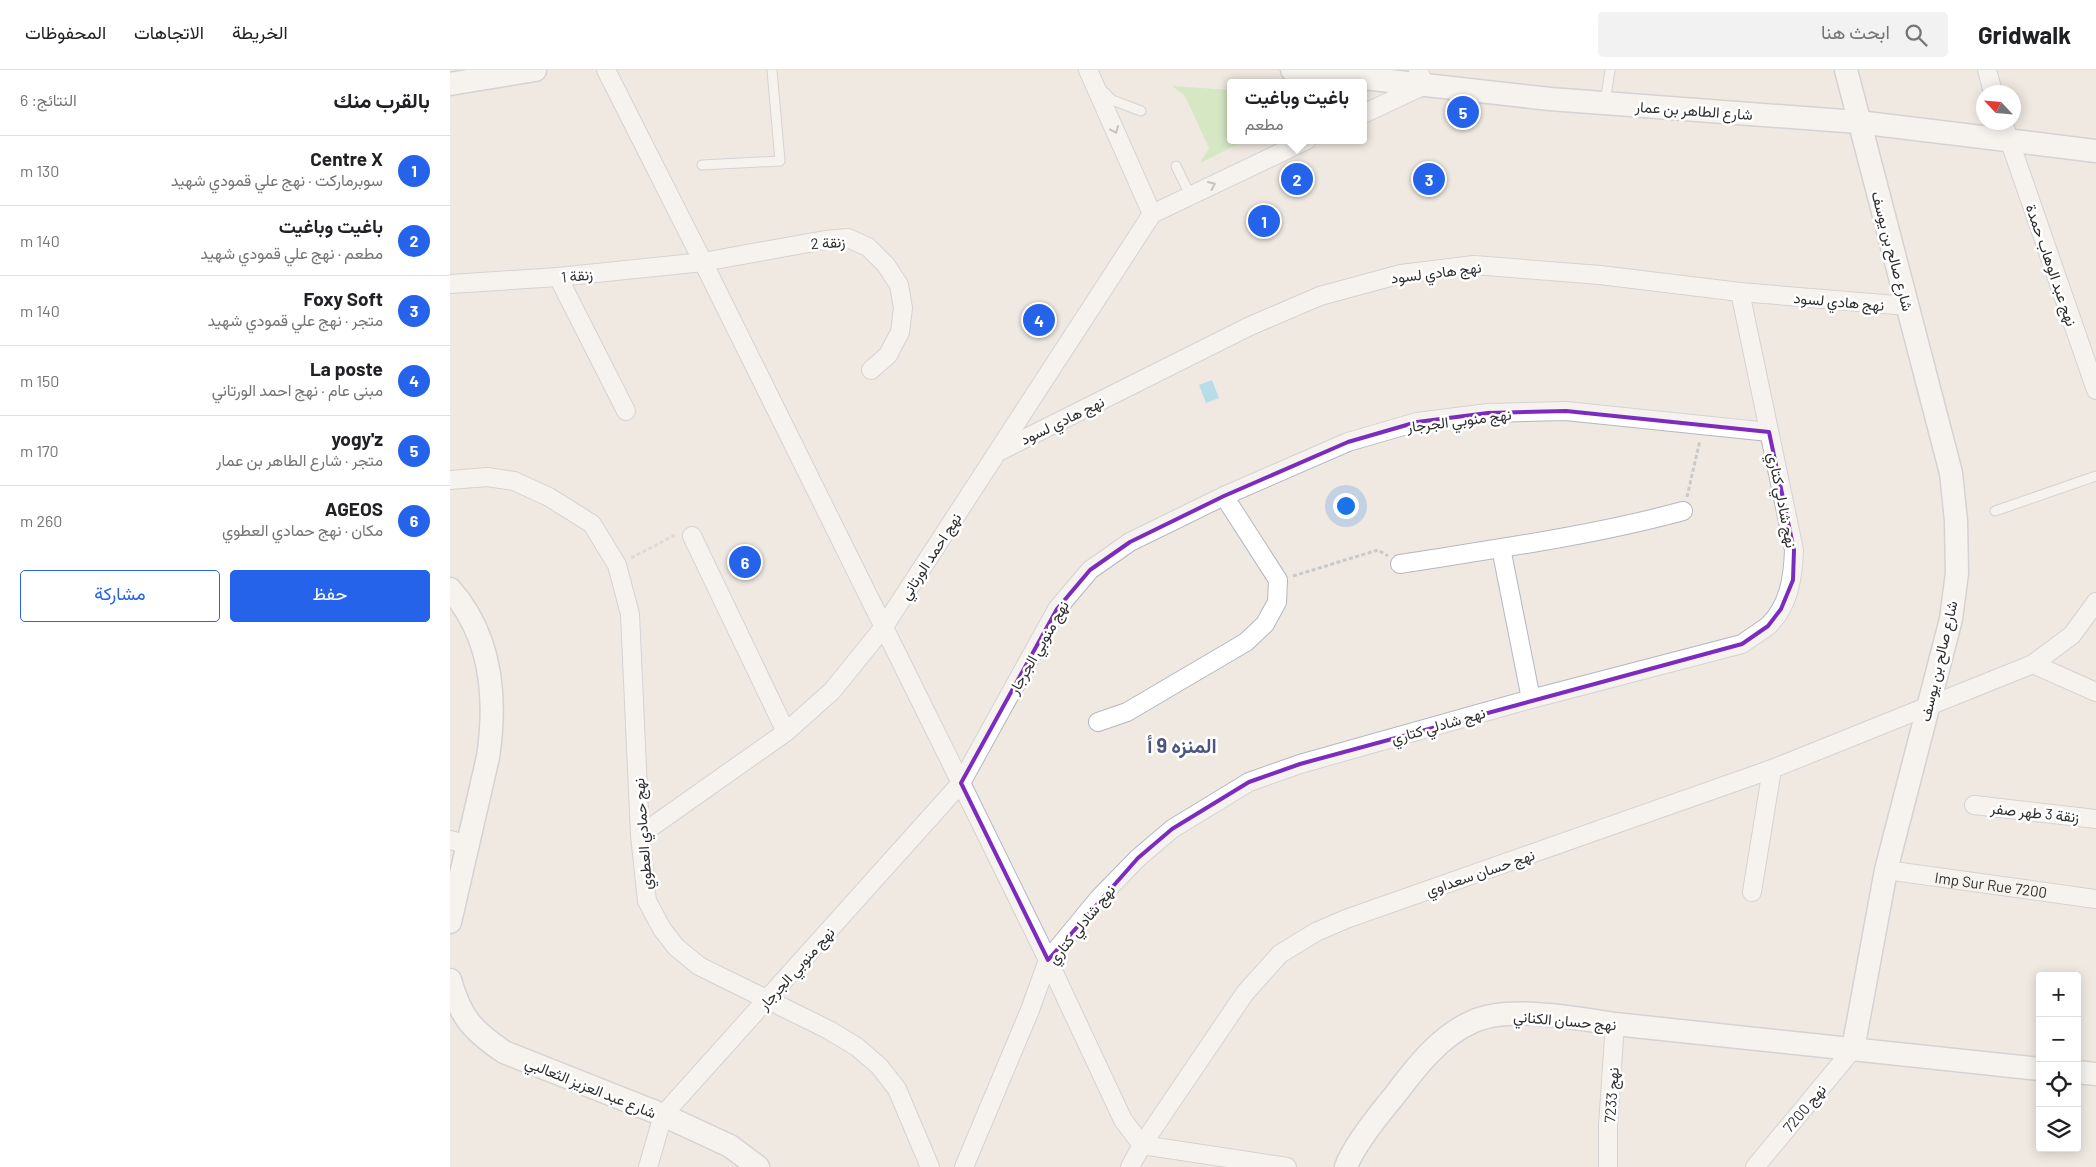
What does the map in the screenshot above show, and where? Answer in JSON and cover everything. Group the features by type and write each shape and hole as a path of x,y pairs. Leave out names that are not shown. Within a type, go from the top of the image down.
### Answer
{"street":[{"path":"450,84 535,70"},
{"path":"606,70 961,783 1048,960 1123,1120 1142,1145 1287,1167"},
{"name":"شارع الطاهر بن عمار","path":"1292,70 1422,78 1605,103 2005,132 2096,151"},
{"name":"شارع صالح بن يوسف","path":"1846,70 1951,473 1956,521 1957,573 1951,619 1886,870 1853,1049"},
{"path":"1986,70 1991,85"},
{"path":"1091,76 1152,214 1298,144"},
{"path":"1367,112 1422,78"},
{"name":"نهج عبد الوهاب حمدة","path":"2005,132 2096,390"},
{"name":"نهج احمد الورتاني","path":"640,836 786,732 832,690 883,628 1152,214"},
{"name":"زنقة 2","path":"703,262 825,240 848,238 868,247 886,265 899,285 903,308 900,332 888,356 871,370"},
{"name":"زنقة 1","path":"450,284 558,277 703,262"},
{"name":"نهج هادي لسود","path":"999,451 1250,326 1320,296 1401,274 1474,265 1600,275 1740,292 1908,306"},
{"path":"558,277 626,411"},
{"name":"نهج شادلي كتاري","path":"964,1167 1030,1010 1048,960 1099,898 1138,858 1172,829 1249,782 1300,764 1531,699 1742,644 1768,626 1781,609 1793,580 1794,550 1740,292"},
{"name":"نهج منوبي الجرجار","path":"648,1167 663,1115 961,783 1057,609 1090,570 1130,542 1224,496 1348,442 1417,422 1488,413 1566,412 1769,432"},
{"name":"نهج حمادي العطوي","path":"450,480 487,476 514,481 549,497 592,524 617,565 630,614 640,836 647,901 662,930 676,947 698,966 829,1030 857,1047 879,1066 898,1089 930,1167"},
{"path":"1098,722 1127,712 1246,642 1265,624 1277,602 1278,580 1224,496"},
{"path":"1400,564 1501,548 1654,519 1684,511"},
{"path":"692,536 786,732"},
{"path":"1501,548 1531,699"},
{"path":"450,589 476,627 483,644 493,698 492,729 488,757 459,842 450,922"},
{"path":"1929,706 2033,664 2072,636 2096,602"},
{"path":"2033,664 2096,692"},
{"name":"نهج حسان سعداوي","path":"1130,1167 1142,1145 1245,993 1280,954 1316,932 1772,769 1929,706"},
{"path":"1752,892 1772,769"},
{"name":"زنقة 3 طهر صفر","path":"1974,805 2096,819"},
{"name":"Imp Sur Rue 7200","path":"1886,870 2096,899"},
{"name":"شارع عبد العزيز الثعالبي","path":"450,980 457,1002 468,1022 482,1037 504,1052 663,1115 730,1146 758,1167"},
{"name":"نهج حسان الكناني","path":"1346,1167 1369,1131 1413,1071 1455,1031 1472,1021 1489,1016 1510,1014 1572,1017 1615,1024 2036,1068"},
{"name":"نهج 7233","path":"1608,1167 1608,1125 1615,1024"},
{"name":"نهج 7200","path":"1755,1167 1853,1049"},
{"path":"2081,1072 2096,1074"}],"lane":[{"path":"702,165 780,161 772,70"},
{"path":"1605,103 1610,70"},
{"path":"1091,76 1112,100 1141,111"},
{"path":"1176,166 1190,195"},
{"path":"1995,511 2096,476"}],"path":[{"path":"1684,511 1704,425"},
{"path":"617,565 677,534 692,536"},
{"path":"1278,580 1378,550 1400,564"}],"highlighted area":[{"path":"1566,411 1769,432 1794,550 1793,580 1781,609 1768,626 1742,644 1300,764 1249,782 1172,829 1138,858 1048,960 961,783 1057,609 1090,570 1130,542 1224,496 1348,442 1417,422 1488,413"}],"green space":[{"path":"1172,86 1227,90 1227,144 1238,144 1200,163 1209,148 1185,96"}],"water":[{"path":"1212,380 1219,398 1206,403 1199,385"}],"place":[{"name":"yogy'z","path":"1463,112"},
{"name":"باغيت وباغيت","path":"1297,179"},
{"name":"Foxy Soft","path":"1429,179"},
{"name":"Centre X","path":"1264,221"},
{"name":"La poste","path":"1039,320"},
{"name":"AGEOS","path":"745,562"}],"district":[{"name":"المنزه 9 أ","path":"1182,745"}]}
